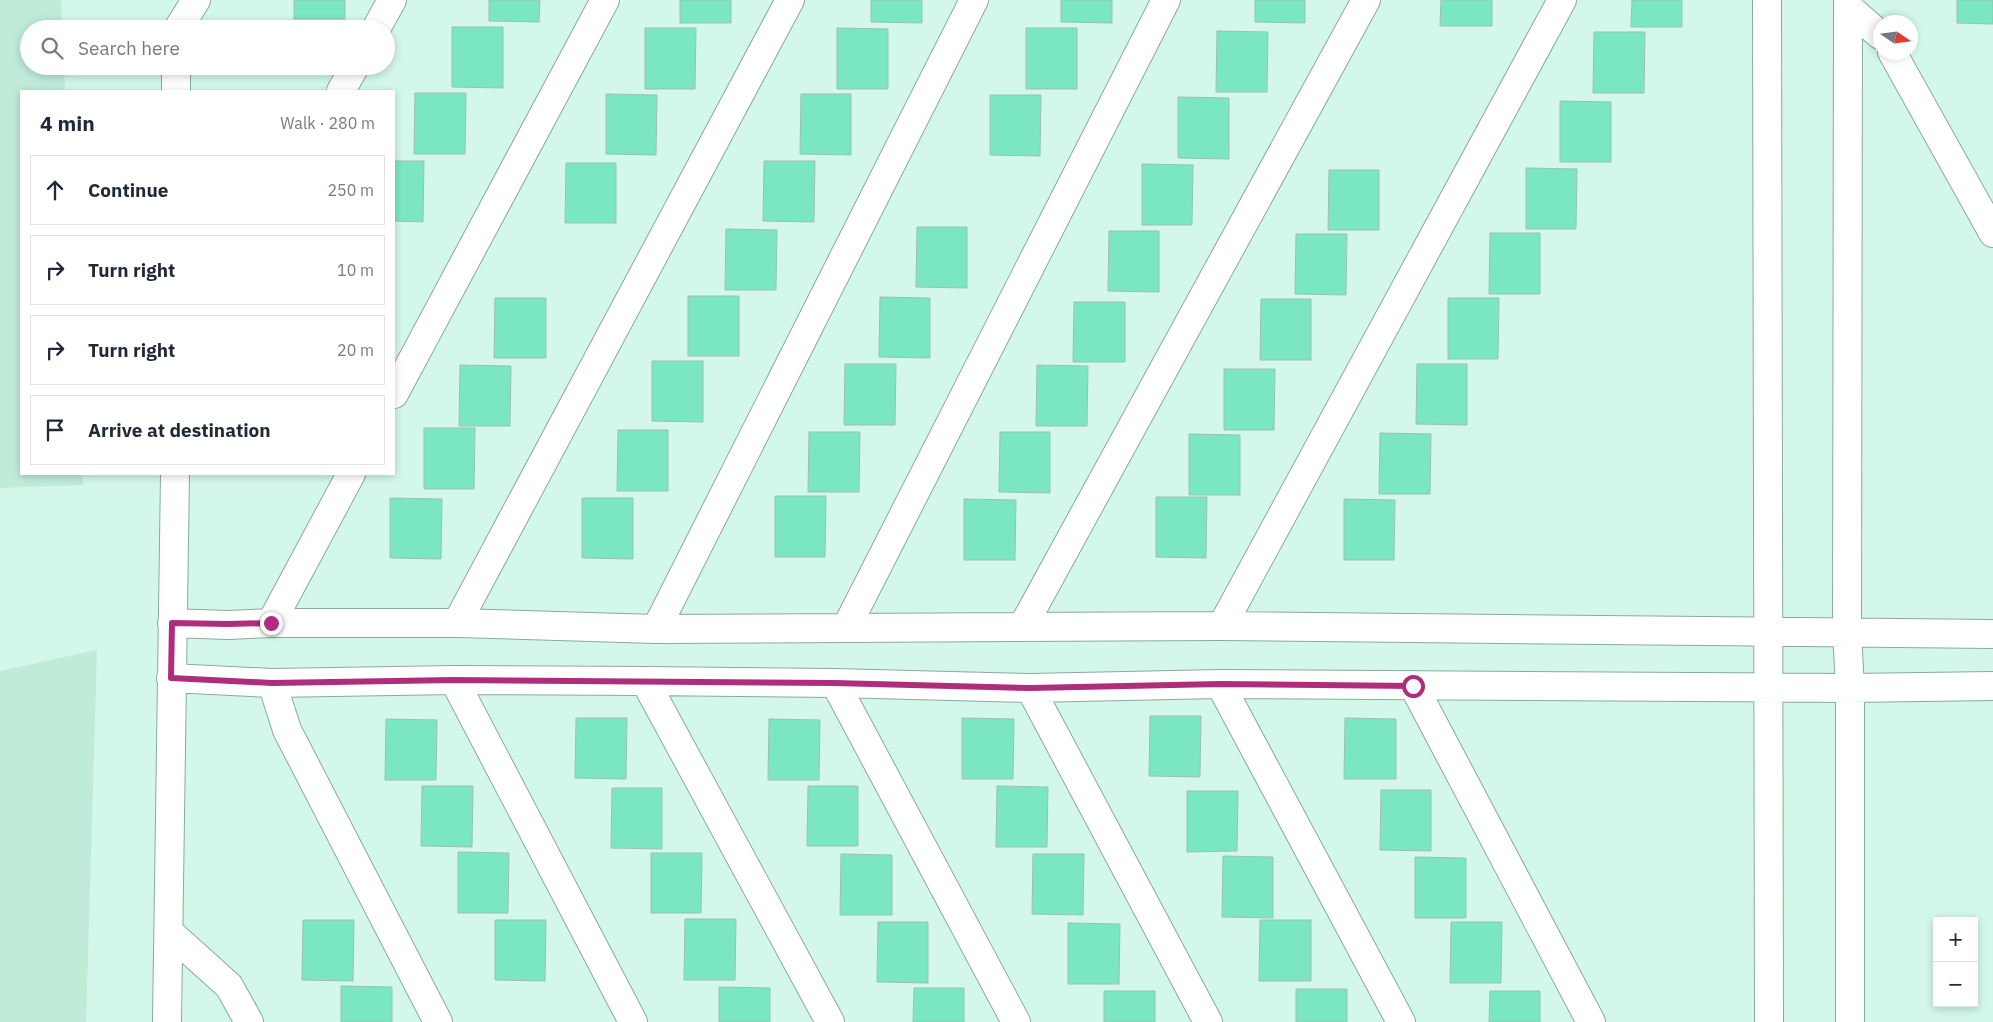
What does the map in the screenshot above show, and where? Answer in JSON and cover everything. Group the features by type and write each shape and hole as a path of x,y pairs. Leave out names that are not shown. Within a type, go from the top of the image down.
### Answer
{"street":[{"path":"176,0 177,20"},
{"path":"183,20 196,0"},
{"path":"381,20 392,0"},
{"path":"395,392 605,0"},
{"path":"458,623 790,0"},
{"path":"656,629 974,0"},
{"path":"846,628 1166,0"},
{"path":"1023,626 1366,0"},
{"path":"1222,626 1562,0"},
{"path":"1767,0 1769,1022"},
{"path":"1848,4 1873,28"},
{"path":"1848,4 1850,1022"},
{"path":"1896,60 1993,232"},
{"path":"176,75 176,90"},
{"path":"342,90 350,75"},
{"path":"167,1022 175,475"},
{"path":"271,623 350,475"},
{"path":"172,623 458,623 656,629 1222,626 1993,634"},
{"path":"171,678 272,683 454,680 834,683 1030,688 1220,684 1850,688 1993,686"},
{"path":"454,680 633,1022"},
{"path":"645,682 830,1022"},
{"path":"272,683 287,730 438,1022"},
{"path":"834,683 1016,1022"},
{"path":"1220,684 1401,1022"},
{"path":"1413,686 1591,1022"},
{"path":"1030,688 1208,1022"},
{"path":"169,932 229,986 249,1022"}],"shaded area":[{"path":"0,0 61,0 62,20 20,20 20,75 64,75 65,90 20,90 20,475 83,475 83,485 0,488"},
{"path":"97,650 86,1022 0,1022 0,671"}],"building":[{"path":"294,0 345,0 345,19 294,19"},
{"path":"489,0 540,0 539,22 489,21"},
{"path":"680,0 731,0 731,23 680,23"},
{"path":"871,0 922,0 922,23 871,22"},
{"path":"1061,0 1112,0 1112,23 1061,22"},
{"path":"1255,0 1305,0 1305,23 1255,22"},
{"path":"1441,0 1492,0 1492,26 1440,26"},
{"path":"1632,0 1682,0 1682,27 1631,27"},
{"path":"1957,0 1993,0 1993,24 1957,23"},
{"path":"452,27 503,27 503,88 452,87"},
{"path":"645,28 696,28 695,89 645,89"},
{"path":"837,28 888,29 888,89 837,89"},
{"path":"1026,28 1077,28 1077,89 1026,89"},
{"path":"1217,31 1268,32 1267,92 1216,92"},
{"path":"1594,32 1645,32 1644,93 1593,93"},
{"path":"415,93 466,93 465,154 414,154"},
{"path":"606,94 657,95 656,155 606,154"},
{"path":"801,94 851,94 851,155 800,154"},
{"path":"990,95 1041,95 1040,156 990,155"},
{"path":"1178,97 1229,98 1229,159 1178,158"},
{"path":"1560,101 1611,102 1611,162 1560,162"},
{"path":"395,161 424,161 423,222 395,221"},
{"path":"764,161 815,161 814,222 763,221"},
{"path":"566,163 616,163 616,223 565,223"},
{"path":"1142,164 1193,165 1192,225 1142,225"},
{"path":"1526,168 1577,169 1576,229 1526,229"},
{"path":"1329,170 1379,170 1379,230 1328,230"},
{"path":"917,227 967,227 967,288 916,287"},
{"path":"726,229 777,230 776,290 725,290"},
{"path":"1109,231 1159,231 1159,292 1108,291"},
{"path":"1490,233 1540,233 1540,294 1489,294"},
{"path":"1296,234 1347,234 1346,295 1295,294"},
{"path":"688,296 739,296 739,356 688,356"},
{"path":"880,297 930,298 930,358 879,357"},
{"path":"495,298 546,298 546,358 494,358"},
{"path":"1448,298 1499,298 1498,359 1448,359"},
{"path":"1261,299 1311,299 1311,360 1260,360"},
{"path":"1074,302 1125,302 1125,362 1073,362"},
{"path":"652,361 703,361 703,422 652,421"},
{"path":"845,364 896,364 895,425 844,425"},
{"path":"1417,364 1467,364 1467,425 1416,424"},
{"path":"460,365 511,366 510,426 459,426"},
{"path":"1037,365 1088,366 1087,426 1036,426"},
{"path":"1224,369 1275,369 1274,430 1224,430"},
{"path":"424,428 475,428 474,489 424,489"},
{"path":"618,430 668,430 668,491 617,491"},
{"path":"809,432 860,432 859,492 808,492"},
{"path":"1000,432 1050,432 1050,493 999,492"},
{"path":"1380,433 1431,434 1430,494 1379,494"},
{"path":"1189,434 1240,435 1240,495 1189,495"},
{"path":"775,496 826,496 825,557 775,557"},
{"path":"1156,497 1207,497 1206,558 1156,557"},
{"path":"390,498 442,499 441,559 390,558"},
{"path":"582,498 633,498 633,559 582,558"},
{"path":"964,499 1016,500 1015,560 964,560"},
{"path":"1344,499 1395,500 1394,560 1344,560"},
{"path":"1150,716 1201,716 1200,777 1149,776"},
{"path":"576,718 627,718 626,779 575,778"},
{"path":"962,718 1014,719 1013,779 962,779"},
{"path":"1345,718 1396,719 1396,779 1344,779"},
{"path":"386,719 437,720 436,780 385,780"},
{"path":"769,719 820,720 819,780 768,780"},
{"path":"422,786 473,786 472,847 421,846"},
{"path":"808,786 858,786 858,846 807,846"},
{"path":"997,786 1048,787 1047,847 996,847"},
{"path":"612,788 662,788 662,849 611,848"},
{"path":"1381,790 1431,790 1431,851 1380,850"},
{"path":"1187,791 1238,791 1237,851 1187,852"},
{"path":"458,852 509,853 508,913 458,913"},
{"path":"651,853 702,853 701,913 651,913"},
{"path":"841,854 892,855 892,915 840,915"},
{"path":"1033,854 1084,854 1083,915 1032,914"},
{"path":"1223,856 1273,857 1273,918 1222,917"},
{"path":"1415,857 1466,858 1466,918 1415,918"},
{"path":"685,919 736,919 735,980 684,980"},
{"path":"303,920 354,920 353,981 302,980"},
{"path":"495,920 546,920 545,981 495,980"},
{"path":"1260,920 1311,920 1311,981 1259,981"},
{"path":"878,922 928,922 928,983 877,982"},
{"path":"1451,922 1502,922 1501,983 1450,983"},
{"path":"1068,923 1120,924 1119,984 1068,984"},
{"path":"341,986 392,987 392,1022 341,1022"},
{"path":"719,987 770,988 770,1022 719,1022"},
{"path":"914,988 964,988 964,1022 913,1022"},
{"path":"1296,989 1347,989 1347,1022 1296,1022"},
{"path":"1104,991 1155,991 1155,1022 1104,1022"},
{"path":"1490,991 1540,991 1540,1022 1489,1022"}],"route":[{"path":"271,623 172,623 171,678 272,683 454,680 834,683 1030,688 1220,684 1413,686"}]}
